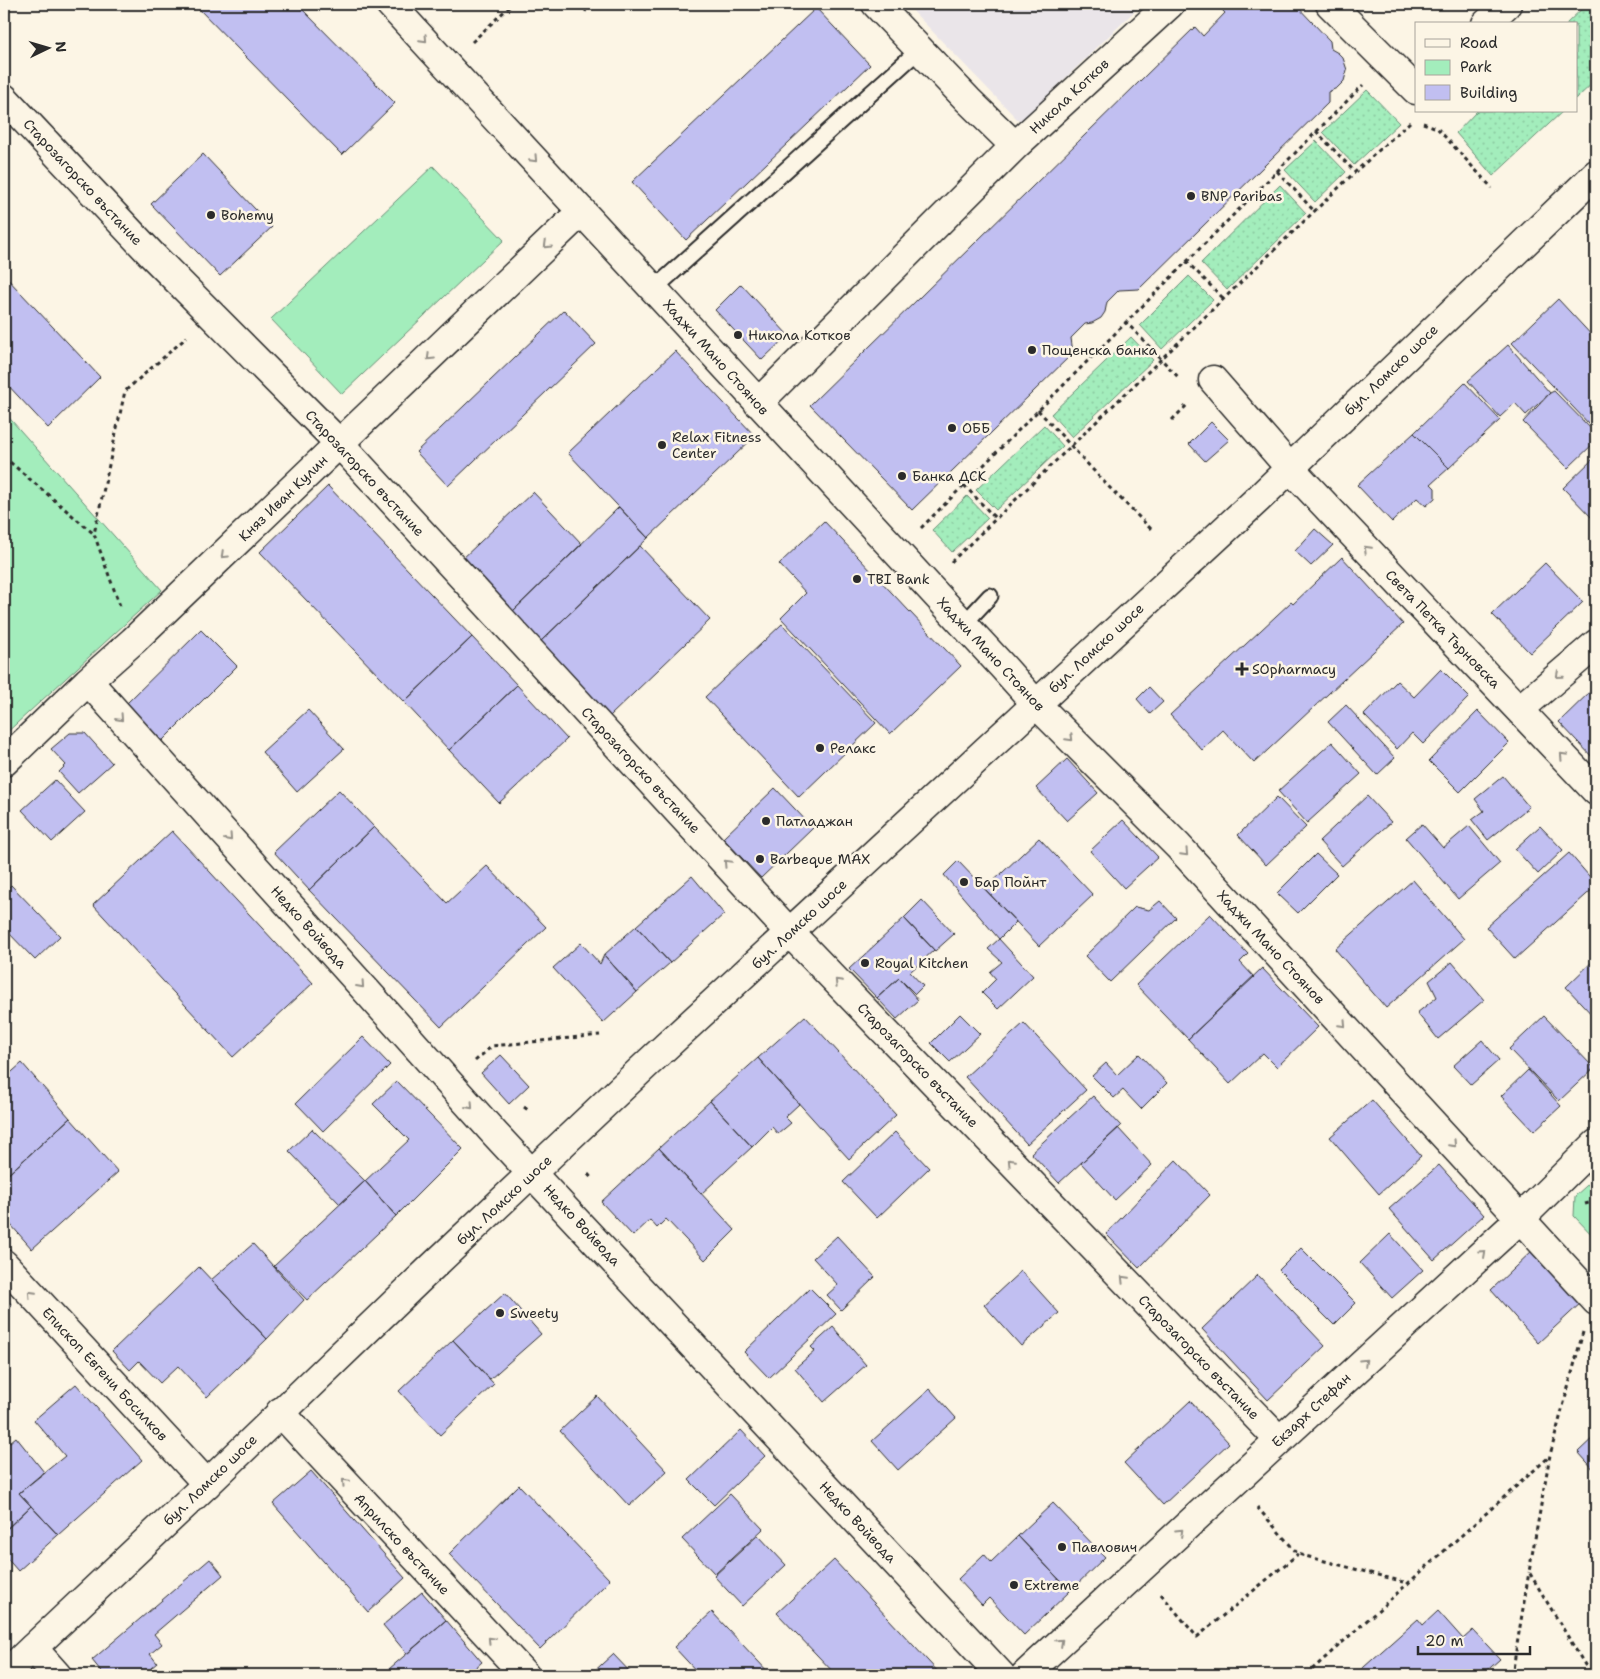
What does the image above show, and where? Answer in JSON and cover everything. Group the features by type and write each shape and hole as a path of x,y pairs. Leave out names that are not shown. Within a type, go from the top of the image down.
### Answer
{"street":[{"name":"Хаджи Мано Стоянов","path":"390,4 448,64 1036,704 1178,846 1594,1298"},
{"path":"876,4 1015,146"},
{"name":"Никола Котков","path":"758,403 1015,146 1170,4"},
{"path":"1330,4 1415,89"},
{"path":"1488,22 1507,4"},
{"name":"Старозагорско въстание","path":"4,98 152,255 340,444 790,932 1279,1440"},
{"name":"бул. Ломско шосе","path":"4,1675 647,1064 1258,499 1289,467 1596,174"},
{"name":"Княз Иван Кулин","path":"4,762 340,444 582,211"},
{"name":"Света Петка Търновска","path":"1213,380 1289,467 1596,791"},
{"path":"1520,709 1596,644"},
{"name":"Недко Войвода","path":"88,681 450,1084 1002,1675"},
{"name":"Екзарх Стефан","path":"1025,1675 1521,1218 1596,1144"},
{"name":"Епископ Евгени Босилков","path":"4,1264 207,1484"},
{"name":"Априлско въстание","path":"280,1412 525,1675"},
{"path":"33,1648 57,1675"}],"lane":[{"path":"654,289 920,49"},
{"path":"963,625 990,596"}],"path":[{"path":"448,64 512,4"},
{"path":"570,4 587,11"},
{"path":"897,552 1387,62"},
{"path":"927,585 1315,212 1354,172 1413,119"},
{"path":"1421,122 1437,128 1492,188"},
{"path":"1316,131 1354,172"},
{"path":"1277,171 1315,212"},
{"path":"1186,261 1224,300"},
{"path":"94,534 125,392 212,315"},
{"path":"1038,410 1106,484 1152,530"},
{"path":"4,457 94,534 133,641"},
{"path":"964,485 996,519"},
{"path":"450,1084 492,1046 600,1035"},
{"path":"588,1174 593,1180"},
{"path":"1512,1675 1550,1455 1594,1298"},
{"path":"1306,1675 1550,1455"},
{"path":"1234,1481 1298,1554 1408,1583"},
{"path":"1140,1568 1197,1637 1298,1554"},
{"path":"1529,1572 1591,1675"}],"shaded area":[{"path":"906,4 1142,4 1020,122"}],"green space":[{"path":"1587,4 1596,4 1596,80 1578,97 1578,22 1568,22"},
{"path":"1367,90 1399,123 1354,165 1323,132"},
{"path":"1476,112 1562,112 1493,176 1456,133"},
{"path":"1316,141 1346,172 1315,202 1285,170"},
{"path":"433,166 504,240 342,394 271,319"},
{"path":"1280,185 1306,213 1227,290 1201,263"},
{"path":"1189,276 1213,300 1162,349 1140,325"},
{"path":"1131,337 1153,360 1072,437 1051,414"},
{"path":"4,412 162,590 4,735"},
{"path":"1044,425 1063,446 996,510 976,490"},
{"path":"967,496 988,518 952,552 932,530"},
{"path":"1596,1177 1596,1239 1574,1216 1575,1196"}],"building":[{"path":"194,4 297,4 395,103 342,155"},
{"path":"1224,4 1295,4 1330,41 1331,49 1343,58 1347,70 1344,81 1337,88 1328,92 1328,103 1139,289 1119,290 1107,302 1105,312 1101,318 1092,323 1085,324 1071,338 1073,353 912,510 810,405 1195,27 1203,36 1225,13 1220,8"},
{"path":"816,8 870,65 686,240 632,182"},
{"name":"Bohemy","path":"203,154 272,227 220,276 151,204"},
{"path":"4,275 100,377 48,428 4,381"},
{"path":"741,284 788,335 762,360 715,310"},
{"path":"1558,299 1596,340 1596,422 1591,426 1512,343"},
{"path":"564,310 596,344 448,486 416,452"},
{"path":"1508,345 1550,393 1526,415 1515,403 1500,417 1468,381"},
{"name":"Relax Fitness Center","path":"675,351 755,436 648,538 568,453"},
{"path":"1465,383 1500,420 1449,468 1414,433"},
{"path":"1554,391 1596,434 1596,441 1568,468 1523,422"},
{"path":"1211,422 1229,440 1205,461 1189,444"},
{"path":"1414,433 1449,468 1431,484 1435,488 1435,498 1426,506 1417,498 1392,522 1357,485"},
{"path":"1596,456 1596,522 1563,488"},
{"path":"328,486 472,637 404,702 260,552"},
{"path":"533,492 582,544 511,613 461,560"},
{"path":"619,507 648,538 540,642 511,613"},
{"path":"824,521 961,666 890,734 781,618 806,593 779,564"},
{"path":"1315,529 1333,545 1311,566 1295,551"},
{"path":"640,546 710,620 610,716 540,642"},
{"path":"1342,557 1403,624 1254,763 1223,730 1202,750 1170,715"},
{"path":"1545,563 1583,602 1530,653 1492,614"},
{"path":"782,624 876,723 799,797 705,697"},
{"path":"201,630 237,666 160,743 124,706"},
{"path":"472,637 517,685 449,750 404,702"},
{"path":"1441,669 1469,697 1423,744 1412,733 1397,749 1364,715 1397,681 1414,697"},
{"path":"517,685 567,739 499,803 449,750"},
{"path":"1596,686 1596,761 1559,722"},
{"path":"1149,687 1163,702 1150,714 1137,699"},
{"path":"1346,705 1395,758 1377,775 1328,722"},
{"path":"308,710 344,749 297,792 262,752"},
{"path":"1478,711 1509,743 1460,792 1429,761"},
{"path":"70,733 85,733 112,763 78,793 59,772 66,765 51,749"},
{"path":"1332,742 1361,774 1307,823 1278,791"},
{"path":"1067,759 1098,793 1067,821 1036,788"},
{"path":"1503,776 1529,807 1488,840 1472,820 1484,811 1475,799"},
{"path":"55,780 85,812 52,842 22,810"},
{"path":"775,788 813,828 761,878 723,838"},
{"path":"339,790 374,827 309,890 274,852"},
{"path":"1367,796 1391,822 1342,866 1319,841"},
{"path":"1277,797 1306,827 1266,865 1238,835"},
{"path":"1123,820 1158,857 1124,888 1090,851"},
{"path":"1422,824 1443,848 1469,826 1500,863 1458,899 1406,838"},
{"path":"1540,826 1563,850 1538,874 1515,849"},
{"path":"374,827 447,903 487,866 546,927 441,1027 309,890"},
{"path":"172,831 313,983 233,1057 93,905"},
{"path":"1039,838 1093,895 1039,946 985,889"},
{"path":"1569,853 1596,886 1515,959 1486,927"},
{"path":"1316,854 1337,874 1298,913 1277,893"},
{"path":"958,861 1016,922 999,939 944,875"},
{"path":"692,876 724,914 670,963 636,926"},
{"path":"1413,880 1464,939 1386,1008 1335,949"},
{"path":"11,885 60,936 35,960 4,928 4,892"},
{"path":"922,900 954,934 935,951 904,918"},
{"path":"1160,901 1176,918 1110,982 1085,956 1135,907 1149,910"},
{"path":"1210,914 1248,954 1240,962 1254,977 1188,1039 1136,985"},
{"path":"904,918 934,950 910,972 923,986 915,994 899,978 877,998 849,969"},
{"path":"636,926 670,963 637,992 604,955"},
{"path":"999,939 1033,976 998,1009 982,993 996,979 990,972 1002,962 988,949"},
{"path":"581,943 600,964 604,955 637,992 603,1023 553,968"},
{"path":"1596,958 1596,1019 1566,987"},
{"path":"1452,962 1484,1000 1438,1039 1417,1013 1437,997 1429,981"},
{"path":"1262,968 1318,1027 1277,1067 1263,1053 1230,1084 1188,1039"},
{"path":"899,978 918,1000 897,1019 877,998"},
{"path":"960,1014 980,1034 950,1062 931,1043"},
{"path":"805,1016 896,1115 849,1159 758,1058"},
{"path":"1544,1016 1594,1068 1559,1101 1509,1049"},
{"path":"1024,1023 1086,1090 1027,1144 965,1077"},
{"path":"363,1037 390,1065 323,1131 296,1103"},
{"path":"1482,1040 1499,1060 1471,1085 1453,1066"},
{"path":"1139,1054 1167,1083 1141,1109 1123,1090 1114,1098 1092,1076 1106,1063 1117,1075"},
{"path":"501,1055 529,1085 509,1104 481,1073"},
{"path":"758,1058 799,1104 785,1117 791,1123 778,1134 772,1127 752,1147 710,1101"},
{"path":"22,1063 70,1118 4,1178 4,1079"},
{"path":"1528,1070 1561,1106 1534,1131 1501,1096"},
{"path":"397,1081 463,1149 396,1216 365,1181 409,1140 373,1104"},
{"path":"1093,1096 1121,1126 1059,1183 1031,1153"},
{"path":"1372,1100 1421,1156 1379,1194 1330,1137"},
{"path":"710,1101 752,1147 701,1194 659,1148"},
{"path":"70,1118 118,1172 32,1249 4,1217 4,1178"},
{"path":"1118,1128 1152,1165 1115,1200 1081,1163"},
{"path":"312,1129 365,1181 340,1204 289,1151"},
{"path":"895,1132 929,1168 877,1218 843,1182"},
{"path":"659,1148 735,1230 705,1260 666,1219 657,1228 650,1220 633,1236 601,1202"},
{"path":"1176,1160 1210,1195 1139,1268 1106,1234"},
{"path":"1439,1165 1484,1215 1434,1260 1389,1209"},
{"path":"365,1181 396,1216 307,1300 274,1266"},
{"path":"1390,1234 1423,1270 1392,1298 1360,1263"},
{"path":"837,1236 875,1277 841,1310 827,1295 838,1285 813,1258"},
{"path":"253,1244 304,1300 267,1339 211,1280"},
{"path":"1301,1248 1356,1303 1334,1325 1279,1270"},
{"path":"1535,1248 1583,1301 1538,1343 1491,1290"},
{"path":"199,1267 267,1339 207,1397 178,1366 160,1383 139,1361 130,1370 112,1351"},
{"path":"1021,1271 1059,1313 1021,1346 984,1305"},
{"path":"1258,1275 1325,1346 1268,1400 1202,1329"},
{"path":"810,1288 836,1314 769,1378 744,1352"},
{"path":"505,1293 541,1334 490,1379 453,1340"},
{"path":"4,1296 12,1305 4,1313"},
{"path":"833,1327 866,1365 824,1402 795,1368 815,1351 811,1347"},
{"path":"453,1340 494,1384 440,1435 399,1391"},
{"path":"76,1384 142,1460 58,1535 19,1493 65,1456 34,1420"},
{"path":"930,1389 956,1418 898,1470 872,1441"},
{"path":"597,1396 667,1471 629,1506 560,1431"},
{"path":"1190,1401 1229,1443 1163,1505 1124,1463"},
{"path":"741,1430 765,1456 714,1505 689,1480"},
{"path":"1596,1435 1596,1472 1578,1452"},
{"path":"16,1437 44,1472 19,1493 31,1506 7,1529 4,1525 4,1447"},
{"path":"311,1471 405,1578 368,1612 273,1504"},
{"path":"519,1485 610,1580 540,1649 449,1554"},
{"path":"730,1494 763,1529 715,1574 682,1539"},
{"name":"Павлович","path":"1053,1503 1105,1557 1070,1591 1018,1536"},
{"path":"31,1506 58,1535 18,1571 4,1555 4,1531"},
{"path":"758,1535 786,1565 742,1606 714,1576"},
{"name":"Extreme","path":"1018,1536 1070,1591 1024,1635 989,1598 982,1605 958,1579 984,1554 991,1562"},
{"path":"210,1559 223,1575 154,1634 162,1644 150,1654 157,1663 151,1668 158,1675 104,1675 92,1660"},
{"path":"834,1560 941,1675 836,1675 777,1613"},
{"path":"422,1592 446,1620 407,1654 383,1625"},
{"path":"1438,1611 1463,1639 1473,1630 1500,1659 1482,1675 1468,1675 1465,1673 1462,1675 1355,1675 1418,1619 1423,1625"},
{"path":"712,1612 771,1675 700,1675 674,1647"},
{"path":"446,1620 482,1662 467,1675 382,1675"},
{"path":"613,1654 633,1675 590,1675"}],"place":[{"name":"BNP Paribas","path":"1191,196"},
{"name":"Bohemy","path":"211,215"},
{"name":"Никола Котков","path":"738,335"},
{"name":"Пощенска банка","path":"1032,350"},
{"name":"ОББ","path":"952,428"},
{"name":"Relax Fitness Center","path":"662,445"},
{"name":"Банка ДСК","path":"902,476"},
{"name":"TBI Bank","path":"857,579"},
{"name":"SOpharmacy","path":"1242,669"},
{"name":"Релакс","path":"820,748"},
{"name":"Патладжан","path":"766,821"},
{"name":"Barbeque MAX","path":"760,859"},
{"name":"Бар Пойнт","path":"964,882"},
{"name":"Royal Kitchen","path":"865,963"},
{"name":"Sweety","path":"500,1313"},
{"name":"Павлович","path":"1062,1547"},
{"name":"Extreme","path":"1014,1585"}]}
